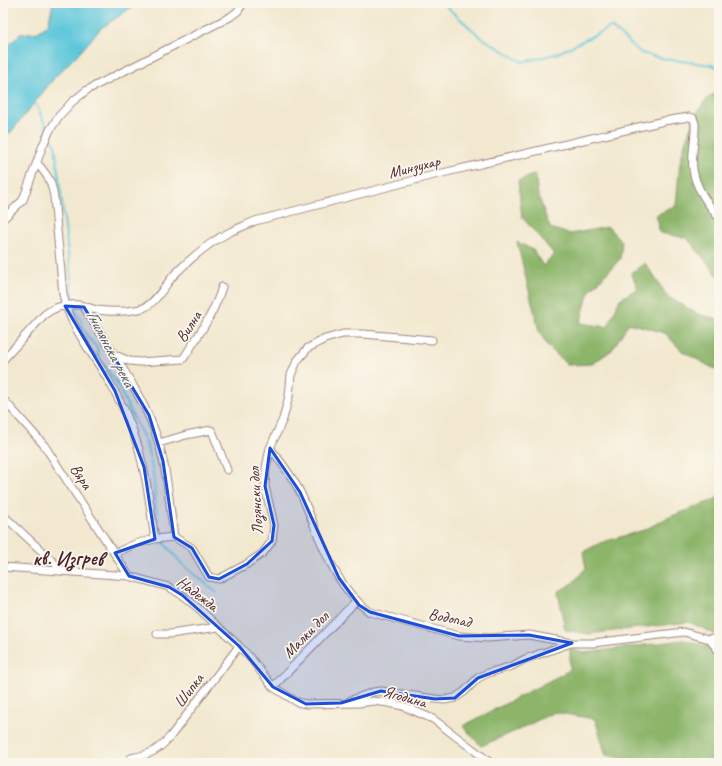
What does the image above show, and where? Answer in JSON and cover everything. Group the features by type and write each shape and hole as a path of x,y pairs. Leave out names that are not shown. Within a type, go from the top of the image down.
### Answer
{"street":[{"path":"3,219 23,200 50,130 59,116 72,102 87,90 230,17 238,11 243,3"},
{"name":"Минзухар","path":"3,360 48,311 56,307 82,306 96,310 109,311 126,311 145,307 152,302 175,274 206,247 229,232 255,221 434,175 680,118 693,118 696,123 693,170 705,199 719,218"},
{"path":"37,163 52,184 63,294 78,332 115,391 129,423 144,467 157,539"},
{"name":"Вилна","path":"115,355 140,362 183,359 212,314 222,287"},
{"path":"82,306 115,355 148,415 158,443 166,478 171,537 135,544 115,553"},
{"name":"Лозянски дол","path":"171,537 192,548 209,577 219,579 247,564 263,553 272,541 274,525 265,486 266,468 270,448 283,419 289,396 291,375 297,361 308,348 325,338 342,334 363,334 432,340"},
{"name":"Вяра","path":"3,398 44,445 129,576"},
{"name":"Лозянски дол","path":"158,443 211,430 227,470"},
{"name":"Водопад","path":"270,448 285,467 300,492 339,578 356,601 370,612 458,636 488,638 529,635 572,643 593,643 684,632 709,639 719,637"},
{"path":"3,515 63,571"},
{"name":"Надежда","path":"3,567 129,576 169,587 187,599 239,646 273,687 298,702"},
{"name":"Малки дол","path":"273,687 356,601"},
{"path":"157,634 170,634 218,627"},
{"path":"709,639 719,651"},
{"path":"341,703 381,691 444,700 455,698 464,692 478,678 488,673 512,666 525,659 572,643"},
{"name":"Шипка","path":"131,758 143,756 158,750 170,737 239,646"},
{"name":"Ягодина","path":"298,702 306,704 373,701 388,703 418,712 433,719 491,763"}],"highlighted area":[{"path":"65,306 84,307 149,415 163,461 174,537 192,548 209,577 219,579 247,564 272,541 274,525 265,486 270,448 300,492 339,578 359,605 370,612 459,636 529,635 572,643 478,678 455,698 435,699 381,691 341,703 306,704 273,687 239,646 182,595 169,587 129,576 115,553 155,539 144,467 115,391"}],"green space":[{"path":"719,92 719,277 687,238 660,233 656,215 676,206 681,157 691,125 700,108 712,95"},
{"path":"535,174 538,195 550,228 570,234 608,227 622,242 620,259 589,292 580,323 608,327 620,299 638,288 631,273 645,263 668,297 698,314 719,320 719,370 682,351 665,333 629,323 612,350 592,364 567,365 547,345 539,331 517,242 533,250 543,266 554,254 522,217 518,181"},
{"path":"719,496 719,763 638,763 606,755 595,719 554,712 481,746 463,726 570,670 570,649 584,653 683,640 713,648 717,635 689,622 588,634 565,630 558,592 573,583 586,568 583,552 600,543 644,530 672,516 714,500"}],"water":[{"path":"53,3 138,3 100,29 55,77 11,132 3,139 3,51 20,34 38,32 48,25"}],"waterway":[{"path":"442,3 482,38 522,62 556,54 611,27 641,53 665,59 712,65 719,68"},
{"name":"Гнилянска река","path":"35,102 48,131"},
{"name":"Гнилянска река","path":"50,135 55,145 74,302"},
{"name":"Гнилянска река","path":"75,306 87,336 97,348 99,358 117,383 146,442 153,474 158,526 161,536"},
{"name":"Гнилянска река","path":"163,540 182,564 217,593"}],"district":[{"name":"кв. Изгрев","path":"68,558"}]}
